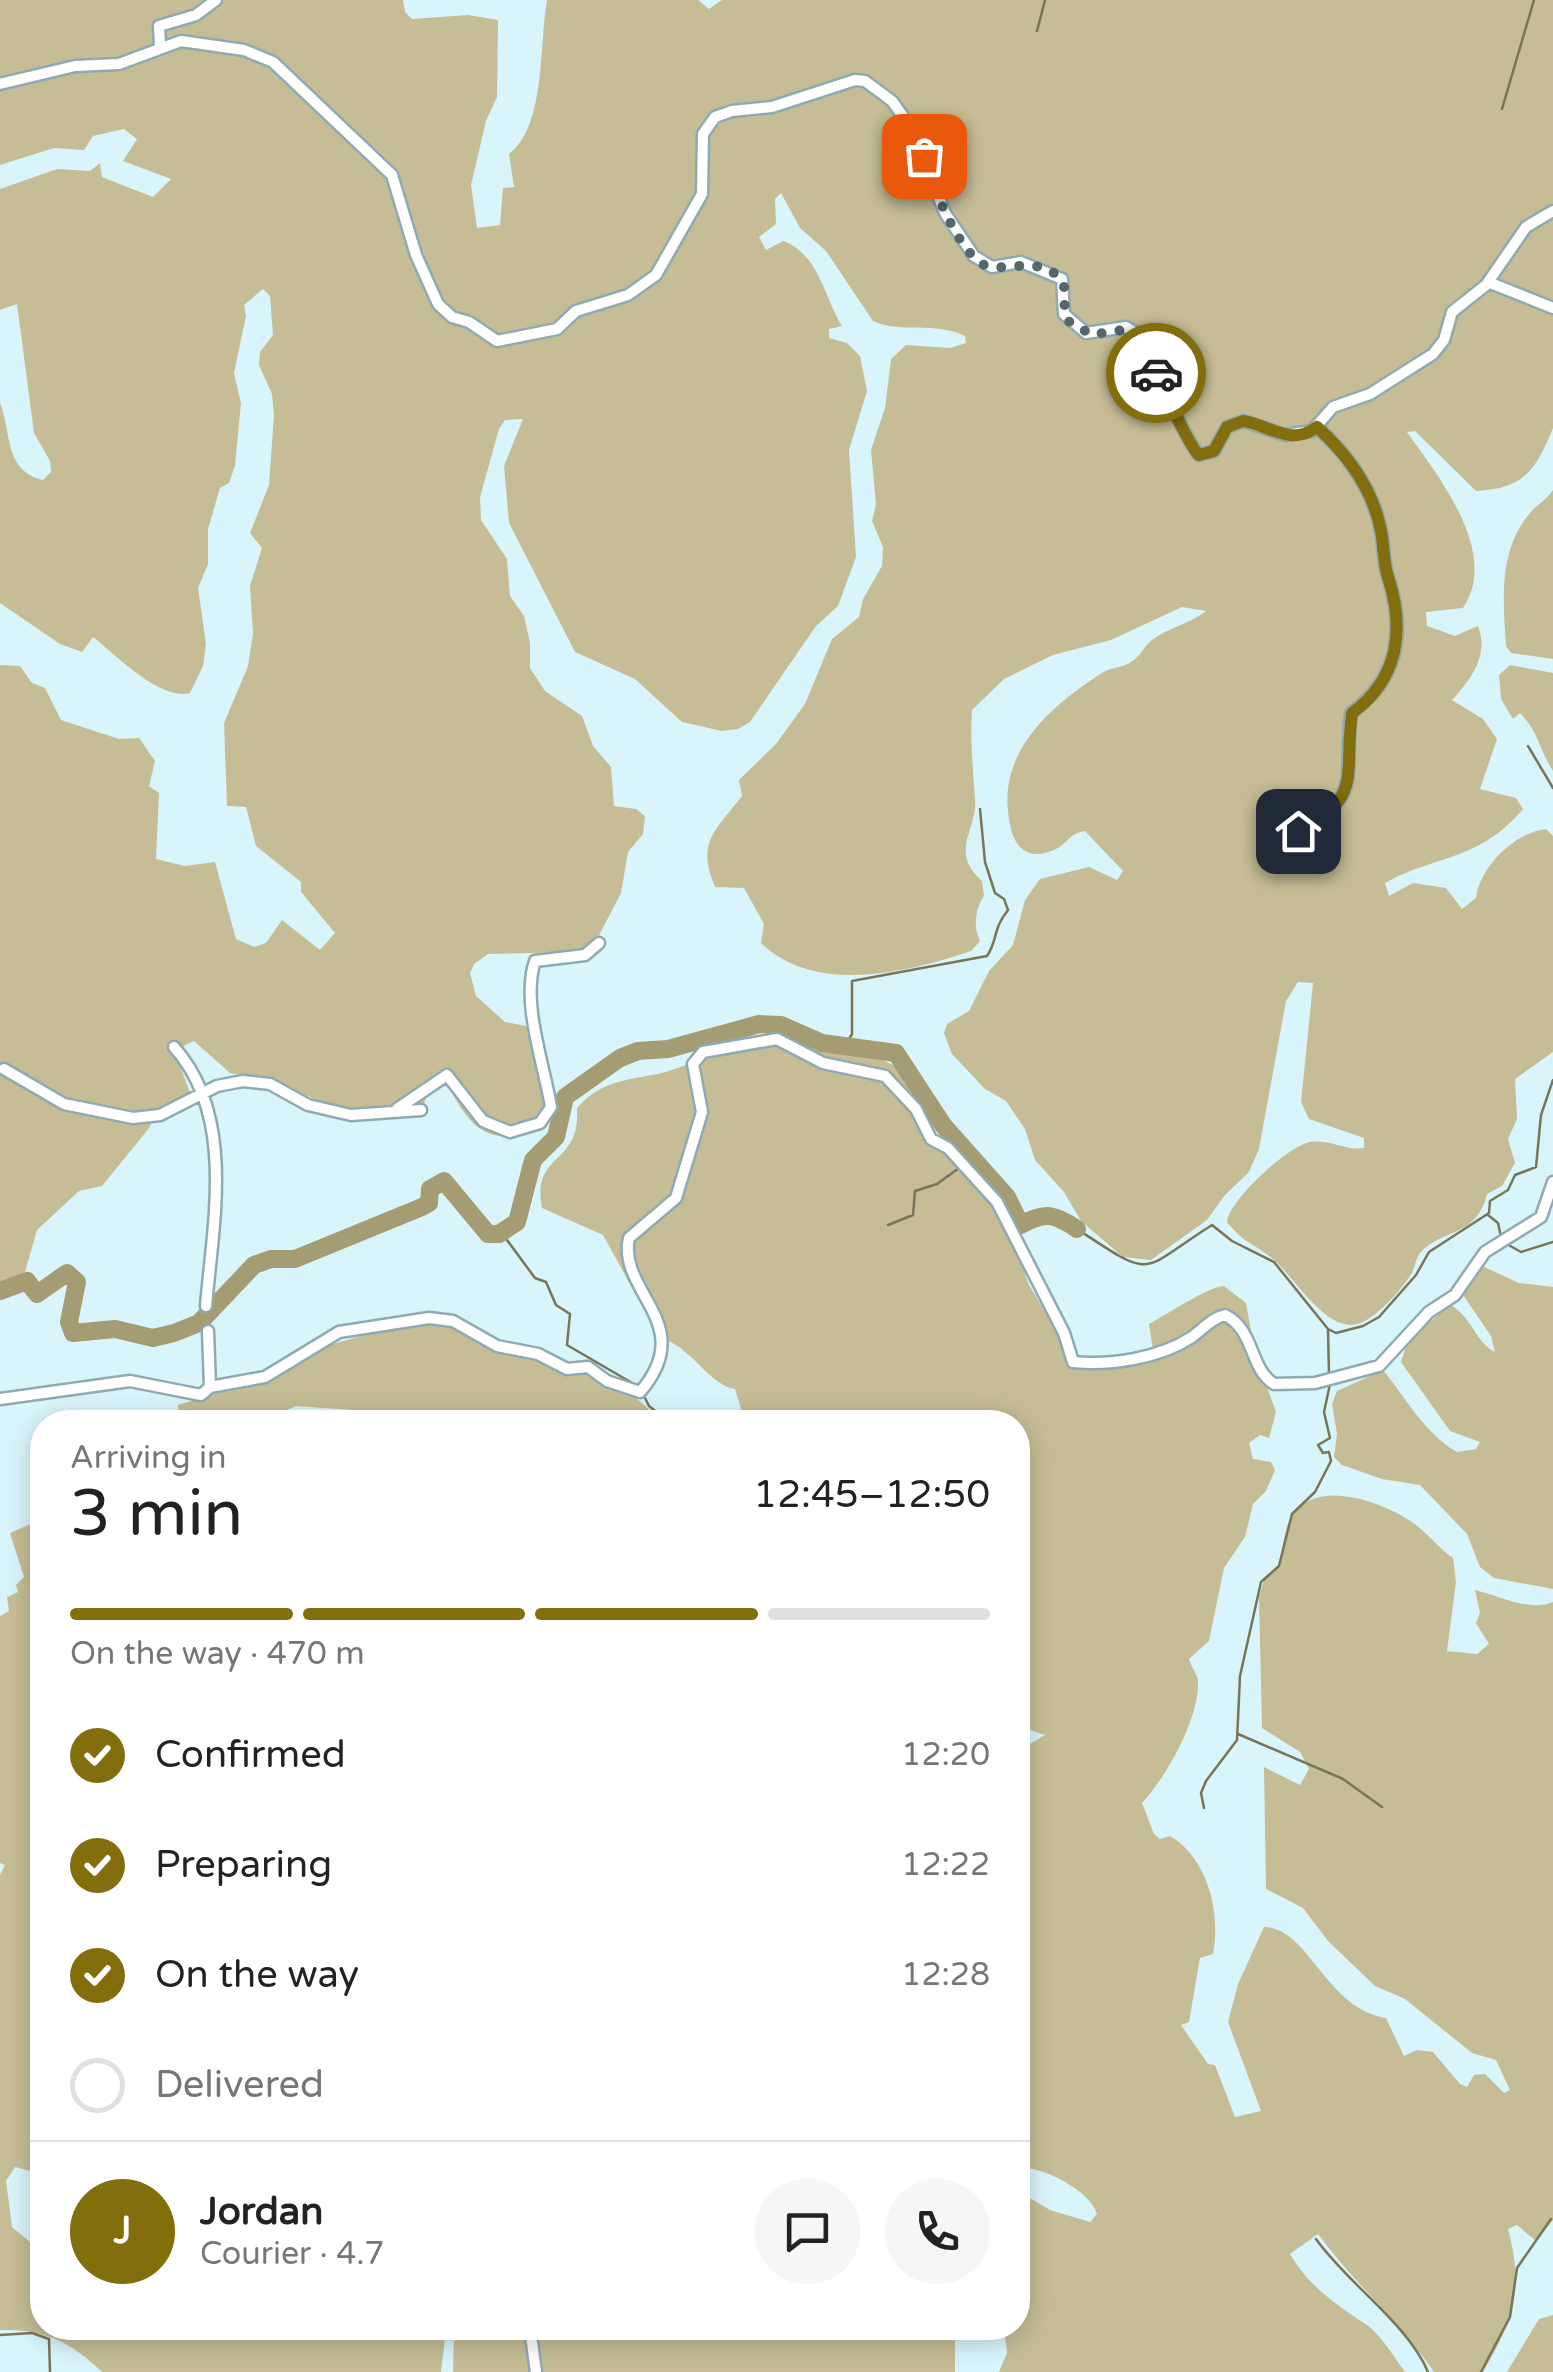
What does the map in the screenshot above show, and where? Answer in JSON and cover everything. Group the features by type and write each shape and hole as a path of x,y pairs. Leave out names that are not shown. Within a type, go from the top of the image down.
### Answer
{"street":[{"path":"160,46 159,26 196,15 216,0"},
{"path":"0,84 75,66 119,64 182,41 244,50 284,72 392,175 416,255 438,304 452,318 502,342 558,330 576,311 628,295 656,275 702,194 703,134 716,118 732,110 772,107 842,82 864,82 892,101 910,126 945,213 974,256 992,267 1021,262 1055,274 1064,284 1064,314 1086,333 1126,327 1145,338 1154,368 1194,451 1207,455 1214,451 1227,427 1243,421 1285,436 1304,434 1317,427 1333,407 1362,399 1433,354 1444,340 1452,312 1488,282 1526,227 1553,211"},
{"path":"1488,282 1514,289 1553,308"},
{"path":"1298,831 1340,805 1348,781 1352,713 1377,694 1396,640 1397,594 1388,579 1373,501 1356,470 1317,427"},
{"path":"396,1109 448,1075 484,1121 510,1132 540,1123 550,1107 542,1051 533,1025 532,970 535,961 585,955 599,942"},
{"path":"0,1399 130,1381 201,1395 210,1387 265,1376 340,1332 429,1318 453,1322 497,1346 538,1354 568,1369 588,1368 607,1381 640,1392 662,1348 657,1318 632,1266 628,1243 676,1198 702,1112 693,1064 703,1052 752,1041 777,1039 823,1063 870,1070 900,1088 931,1139 948,1148 997,1202 1064,1333 1073,1362 1119,1362 1153,1353 1188,1339 1226,1315 1244,1328 1262,1372 1274,1384 1315,1383 1379,1366 1430,1312 1454,1295 1484,1252 1541,1217 1553,1182"},
{"path":"174,1047 203,1093 214,1150 206,1306"},
{"path":"4,1070 64,1104 133,1118 160,1115 228,1082 242,1081 270,1084 308,1105 340,1113 421,1110"},
{"path":"208,1331 210,1387"},
{"path":"532,2340 536,2372"}],"shaded area":[{"path":"0,0 403,0 405,12 412,19 468,15 498,20 497,97 486,121 471,185 477,228 500,225 503,188 514,187 509,154 521,141 535,105 547,0 698,0 709,9 722,0 1553,0 1553,428 1541,455 1526,474 1506,486 1476,491 1415,431 1407,432 1461,516 1474,564 1473,586 1463,608 1426,612 1427,626 1455,636 1478,626 1481,647 1477,666 1452,700 1483,719 1497,739 1480,789 1516,798 1523,809 1490,839 1385,883 1389,896 1413,883 1446,888 1462,909 1476,898 1491,864 1511,844 1546,829 1553,836 1553,1052 1515,1079 1517,1119 1508,1139 1515,1163 1502,1186 1487,1194 1482,1208 1467,1225 1421,1252 1407,1280 1377,1313 1351,1325 1338,1322 1314,1305 1274,1260 1227,1222 1248,1188 1300,1146 1317,1142 1364,1148 1364,1138 1309,1119 1301,1102 1313,983 1298,982 1286,1001 1259,1149 1249,1172 1207,1220 1151,1260 1123,1257 1081,1221 1064,1192 1035,1160 1025,1129 1006,1101 985,1089 952,1054 944,1033 947,1024 969,1011 989,971 1013,945 1025,900 1040,879 1089,867 1117,880 1123,871 1085,831 1059,848 1042,853 1033,854 1019,846 1009,820 1008,788 1022,747 1066,698 1106,671 1128,664 1152,640 1206,611 1182,607 1111,640 1053,655 1004,679 972,710 975,810 966,850 972,870 982,881 984,896 976,918 980,941 971,951 890,972 834,974 807,969 783,959 761,943 764,924 744,888 715,887 708,848 717,828 742,796 739,780 776,744 805,704 832,639 859,617 863,599 882,566 883,547 872,521 876,504 871,450 885,408 891,359 906,345 950,348 966,343 965,336 954,332 873,321 826,251 800,228 781,193 775,199 776,224 759,237 766,250 783,241 795,247 813,266 842,326 829,329 829,338 847,343 860,356 867,391 849,450 856,557 838,606 816,626 750,722 722,731 682,722 635,679 575,652 509,523 504,466 523,419 505,420 499,429 480,497 481,520 507,559 510,596 524,616 530,668 545,691 582,716 593,746 611,767 614,806 636,809 645,816 643,834 628,852 621,893 595,943 579,952 488,954 474,964 470,973 476,996 505,1022 526,1026 544,1078 544,1114 516,1133 491,1134 470,1120 449,1085 429,1090 424,1104 359,1111 324,1103 271,1081 230,1073 194,1041 185,1045 178,1060 190,1093 155,1111 150,1127 102,1186 79,1191 37,1230 25,1272 0,1286 0,665 20,666 32,683 45,688 61,720 119,739 139,738 155,761 149,786 159,793 156,859 185,866 215,862 236,939 254,947 266,943 282,920 320,950 335,933 301,892 301,882 256,846 246,807 227,806 224,723 248,666 253,634 250,586 262,548 250,533 269,485 274,415 272,394 259,365 260,352 273,335 270,296 263,289 244,305 246,316 234,373 241,403 235,466 229,483 220,488 208,529 208,564 198,588 206,644 203,666 190,693 178,694 152,684 93,637 82,652 60,644 0,603 0,403 15,460 30,475 43,480 51,472 50,461 34,433 17,304 0,310 0,189 57,169 90,171 100,163 102,177 153,197 171,179 123,161 137,139 124,129 93,136 84,150 54,148 0,165"},
{"path":"1553,490 1553,659 1511,653 1506,646 1504,593 1512,543 1533,510"},
{"path":"1510,665 1553,673 1553,771 1527,721 1520,713 1513,719 1501,699 1499,675"},
{"path":"774,1035 831,1052 871,1054 905,1071 947,1155 991,1200 1013,1239 1029,1285 1062,1339 1069,1360 1154,1356 1149,1324 1217,1288 1224,1286 1246,1303 1255,1354 1276,1412 1269,1438 1260,1435 1249,1443 1253,1459 1271,1462 1275,1470 1266,1491 1253,1504 1245,1537 1224,1568 1209,1641 1189,1659 1198,1680 1188,1728 1162,1778 1142,1803 1154,1834 1160,1839 1170,1836 1183,1846 1194,1858 1209,1888 1215,1921 1213,1954 1200,1958 1189,2022 1181,2025 1208,2064 1215,2065 1235,2117 1261,2111 1228,2022 1238,1984 1264,1927 1294,1940 1348,2000 1365,2012 1386,2018 1404,2056 1417,2050 1433,2052 1460,2084 1467,2087 1474,2075 1485,2074 1504,2093 1510,2090 1496,2060 1472,2053 1405,1999 1375,1986 1328,1941 1303,1908 1266,1889 1264,1767 1300,1785 1309,1769 1300,1752 1262,1728 1259,1597 1265,1577 1280,1566 1290,1519 1305,1503 1335,1495 1385,1508 1417,1526 1453,1558 1456,1582 1447,1651 1477,1654 1489,1644 1476,1623 1480,1613 1475,1590 1524,1604 1553,1602 1553,2220 1536,2241 1517,2225 1508,2229 1515,2269 1513,2303 1502,2336 1483,2372 1434,2372 1318,2234 1290,2254 1323,2293 1376,2333 1405,2372 999,2372 1007,2353 1005,2340 1030,2340 1030,2198 1050,2210 1090,2222 1097,2214 1076,2189 1030,2168 1030,1744 1045,1735 1030,1730 1030,1410 741,1410 735,1389 717,1381 684,1351 664,1339 655,1304 635,1293 603,1235 542,1208 543,1177 572,1140 577,1108 589,1097 613,1084 678,1068"},
{"path":"1480,1265 1519,1283 1553,1287 1553,1589 1494,1578 1480,1567 1467,1534 1420,1485 1382,1479 1342,1465 1334,1457 1337,1434 1332,1404 1337,1391 1383,1370 1425,1425 1445,1444 1457,1452 1476,1449 1480,1442 1450,1431 1401,1362 1408,1340 1450,1305 1495,1352 1491,1336 1461,1292"},
{"path":"406,1323 450,1324 586,1373 634,1396 650,1410 353,1410 296,1406 287,1410 179,1410 178,1405 277,1375 333,1344"},
{"path":"30,1524 30,2171 15,2167 6,2181 12,2227 30,2242 30,2332 0,2330 0,1875 5,1865 0,1863 0,1616 9,1611 7,1597 18,1592 16,1585 24,1577 10,1533"},
{"path":"1553,2315 1553,2372 1507,2372 1539,2319"},
{"path":"58,2340 445,2340 441,2372 102,2372"},
{"path":"454,2340 955,2340 955,2372 453,2372"}],"waterway":[{"path":"1037,31 1045,0"},
{"path":"1502,109 1534,0"},
{"path":"1528,746 1553,788"},
{"path":"845,1046 852,1034 852,981 987,956 1008,910 1004,899 995,893 985,862 980,809"},
{"path":"0,1291 27,1281 37,1294 67,1273 77,1282 69,1322 73,1333 115,1329 153,1338 199,1323 254,1265 271,1259 295,1259 422,1207 429,1203 430,1189 444,1181 488,1234 499,1234 517,1222 533,1160 556,1137 565,1097 620,1058 638,1051 668,1049 759,1024 781,1025 822,1043 896,1053 943,1125 1007,1197 1021,1225 1050,1216 1077,1229"},
{"path":"1077,1229 1121,1257 1146,1264 1158,1261 1212,1225 1232,1241 1274,1262 1328,1329 1336,1333 1363,1326 1379,1317 1416,1275 1429,1252 1489,1213 1490,1201 1508,1190 1515,1175 1536,1167 1541,1115 1553,1080"},
{"path":"888,1225 913,1215 915,1191 937,1184 959,1168"},
{"path":"1488,1215 1498,1223 1501,1237"},
{"path":"501,1232 535,1278 546,1282 556,1305 570,1314 567,1345 639,1387"},
{"path":"1505,1243 1521,1252 1553,1242"},
{"path":"1328,1329 1329,1376"},
{"path":"1204,1808 1201,1793 1206,1781 1237,1740 1240,1676 1261,1582 1279,1566 1292,1514 1315,1492 1331,1461 1329,1452 1323,1453 1318,1445 1330,1438 1324,1412 1330,1384"},
{"path":"643,1394 654,1410"},
{"path":"1238,1734 1343,1779 1382,1807"},
{"path":"1481,2372 1510,2317 1517,2268 1551,2219"},
{"path":"1316,2239 1392,2320 1428,2372"},
{"path":"0,2335 30,2333"},
{"path":"49,2340 50,2372"}],"way so far":[{"path":"924,156 930,181 945,213 974,256 992,267 1021,262 1055,274 1064,284 1064,314 1068,321 1092,335 1126,327 1136,331 1149,344 1156,373"}],"route":[{"path":"1156,373 1182,420 1190,446 1199,455 1214,451 1227,427 1234,423 1251,422 1285,436 1304,434 1317,427 1341,450 1373,501 1388,579 1397,594 1396,640 1386,680 1377,694 1352,713 1348,781 1340,805 1298,831"}]}
